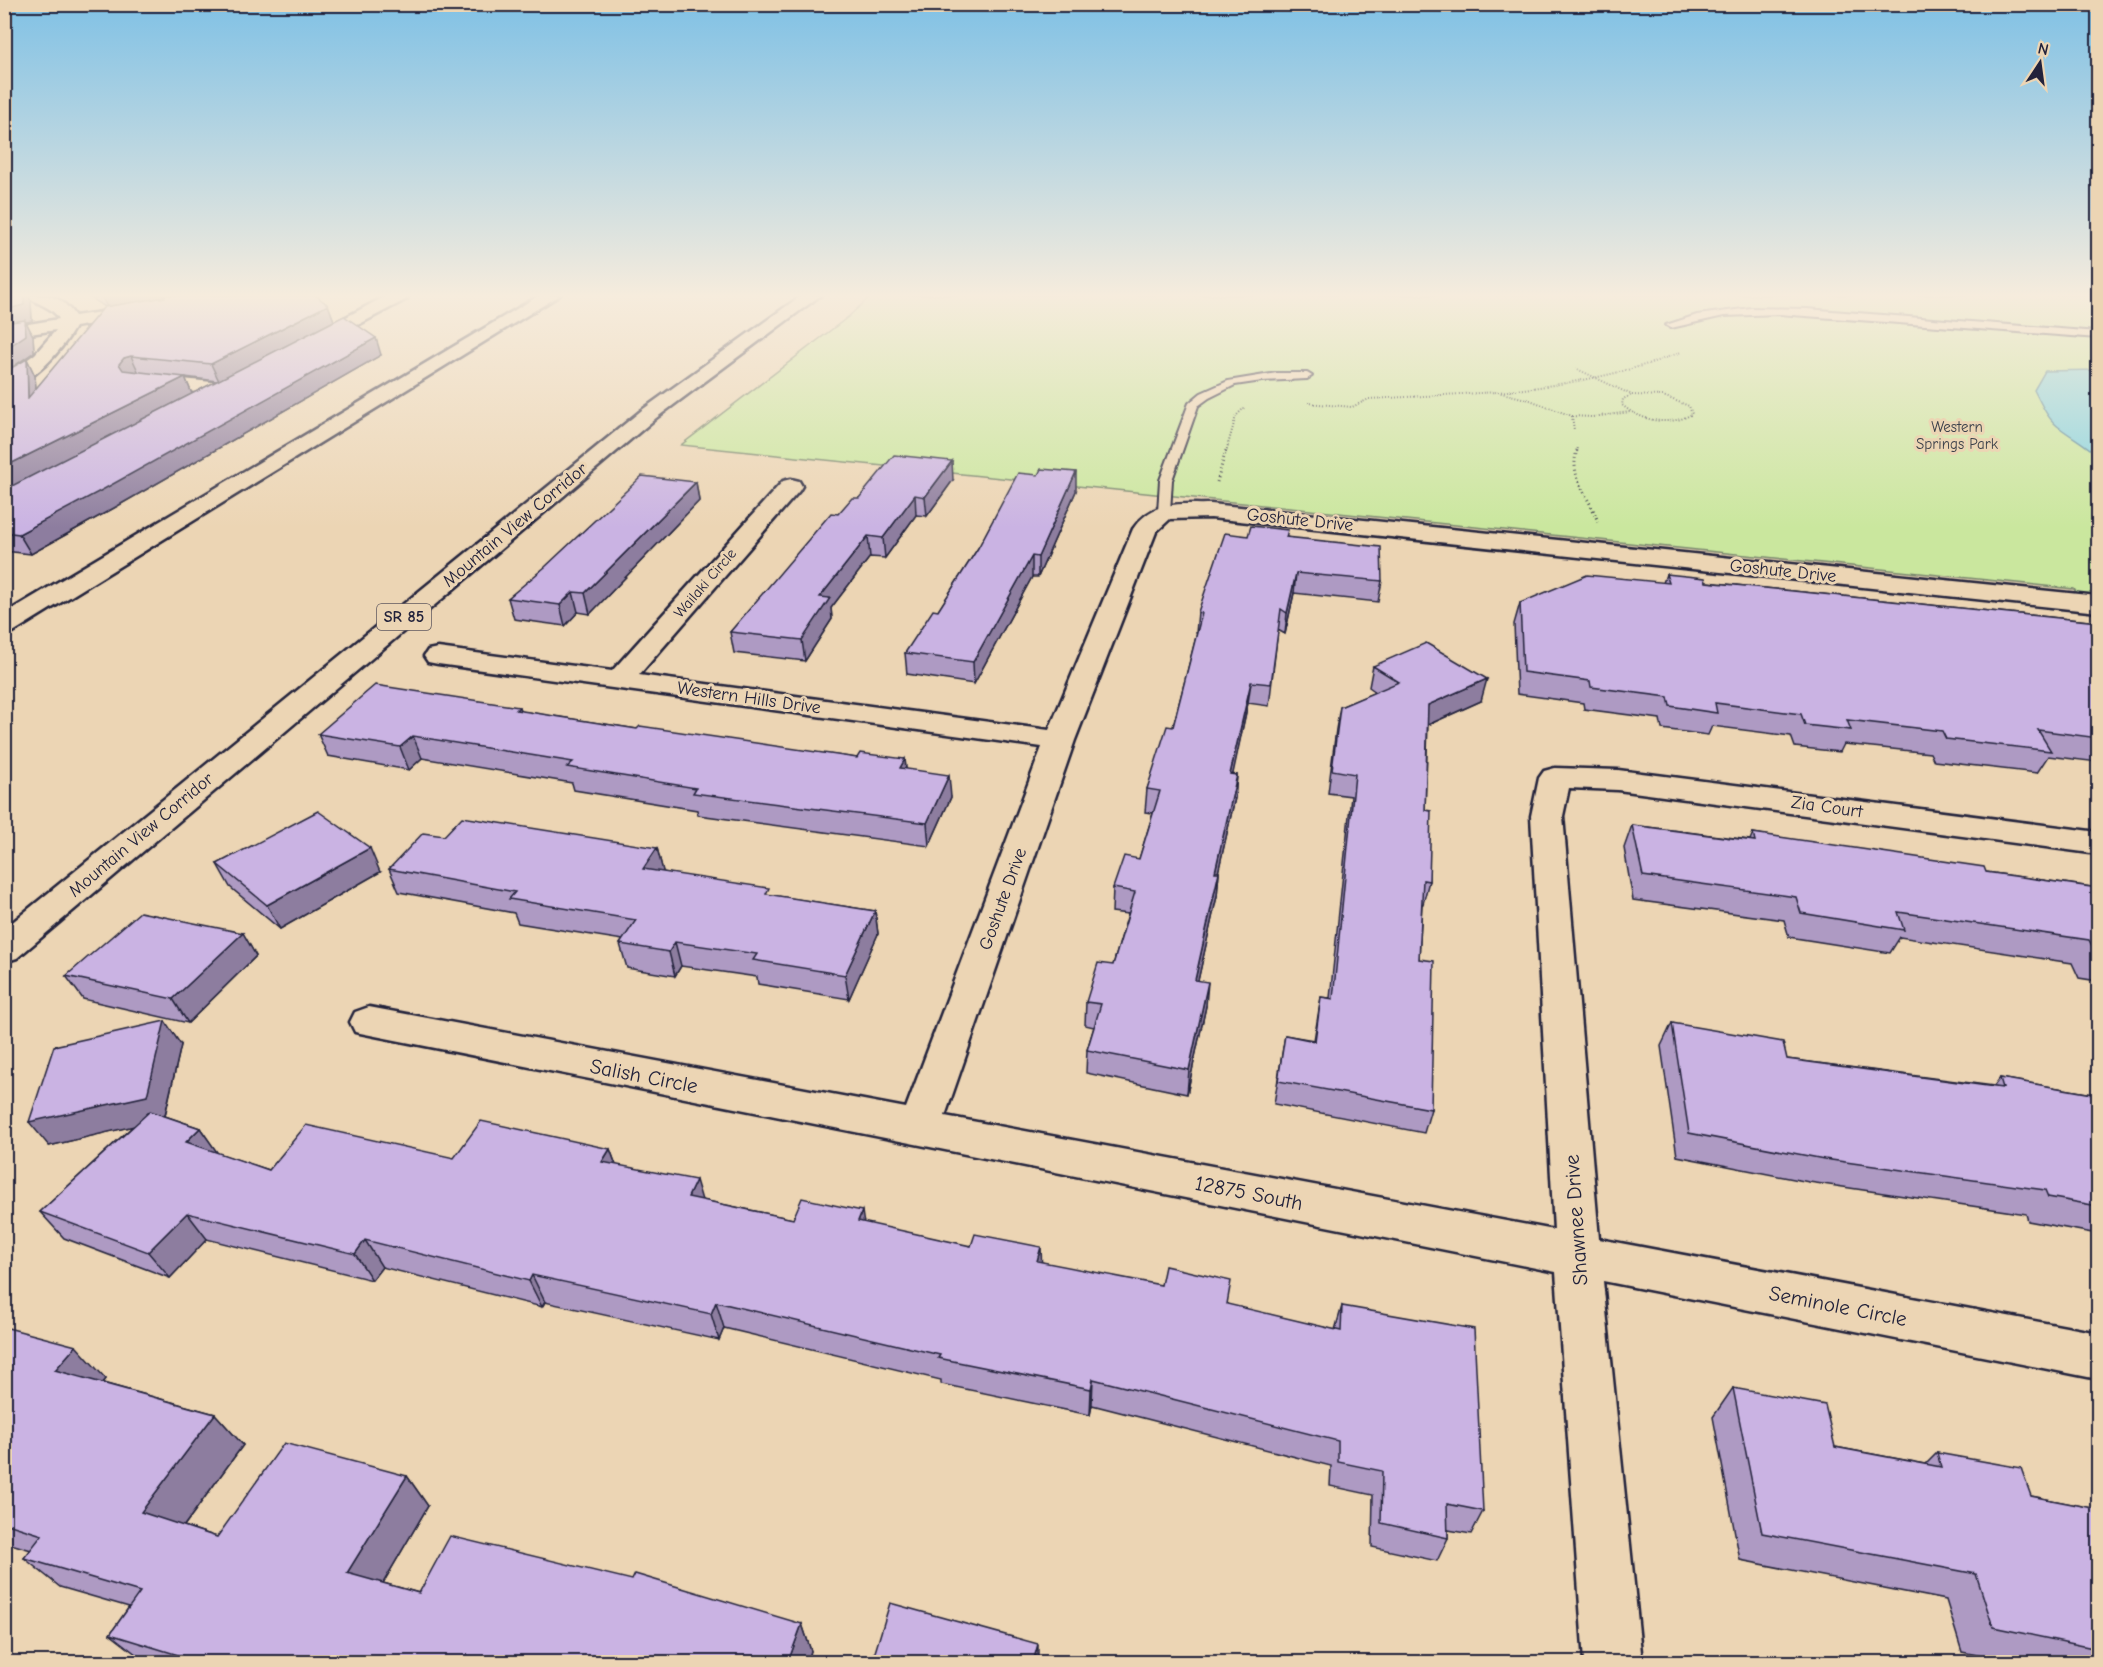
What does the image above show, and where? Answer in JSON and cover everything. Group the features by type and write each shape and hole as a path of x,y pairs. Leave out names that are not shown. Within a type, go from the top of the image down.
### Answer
{"main road":[{"path":"4,384 25,373"},
{"path":"4,626 423,373"},
{"name":"Mountain View Corridor","path":"4,950 649,414 706,373"},
{"path":"193,404 242,379"},
{"path":"139,381 222,389"},
{"name":"Wailaki Circle","path":"619,680 791,486"},
{"name":"Goshute Drive","path":"919,1129 1060,740 1145,529 1164,512 1211,511 2098,604"},
{"name":"Western Hills Drive","path":"438,656 1060,740"},
{"name":"Zia Court","path":"1555,778 1618,780 2098,843"},
{"name":"Shawnee Drive","path":"1555,778 1547,816 1578,1257 1614,1662"},
{"name":"Salish Circle","path":"369,1023 919,1129"},
{"name":"12875 South","path":"919,1129 1578,1257"},
{"name":"Seminole Circle","path":"1578,1257 2098,1356"}],"lane":[{"path":"1164,512 1166,480 1193,405 1210,391 1226,384 1271,377 1307,376"}],"path":[{"path":"1584,373 1632,395 1652,394 1674,398 1689,406 1692,414 1682,419 1672,420 1649,418 1630,412 1624,409 1621,402 1632,395"},
{"path":"1308,403 1352,407 1369,399 1498,392 1596,378 1616,373"},
{"path":"1214,491 1236,416 1254,399 1226,384"},
{"path":"1498,392 1530,400 1572,416 1592,417 1630,412"},
{"path":"1572,416 1574,430"},
{"path":"1578,447 1573,458 1574,474 1582,493 1596,512 1598,524"},
{"path":"4,577 10,573"}],"green space":[{"name":"Western Springs Park","path":"775,373 2098,373 2098,622 2074,589 681,445"}],"water":[{"path":"2044,373 2098,373 2098,456 2051,420 2034,390"}],"building":[{"path":"4,373 27,373 28,398 49,373 148,373 185,377 4,467"},
{"path":"233,373 313,373 19,534 4,532 4,490"},
{"path":"894,455 952,461 925,497 915,495 883,538 868,536 820,597 830,598 802,640 730,632 831,513 838,514 852,498 859,498"},
{"path":"1041,469 1076,472 1038,557 1032,556 973,662 905,653 933,610 938,611 978,548 1018,473 1038,475"},
{"path":"642,476 696,482 585,593 573,592 560,605 508,598 545,567"},
{"path":"1251,526 1288,530 1286,537 1381,547 1382,581 1296,573 1287,613 1281,609 1271,684 1251,682 1230,774 1237,775 1215,872 1219,872 1195,980 1208,982 1189,1070 1087,1050 1101,1004 1086,1002 1098,963 1113,965 1135,892 1113,888 1124,856 1139,859 1160,791 1147,789 1167,726 1173,727 1202,613 1198,612 1225,533 1248,536"},
{"path":"1666,574 1705,578 1706,582 2098,622 2098,738 2038,730 2051,751 1946,739 1942,731 1847,720 1851,730 1805,725 1801,714 1715,703 1717,713 1670,706 1668,697 1591,687 1590,681 1523,672 1520,603 1587,575 1669,583"},
{"path":"1426,643 1487,679 1428,705 1425,810 1431,811 1429,881 1423,880 1419,959 1434,961 1431,1109 1278,1081 1285,1035 1315,1041 1321,997 1333,999 1355,774 1332,770 1340,707 1399,682 1373,666"},
{"path":"375,685 519,707 516,710 637,729 640,726 857,758 860,753 905,759 900,768 949,775 927,823 693,793 696,788 567,767 573,762 413,736 400,747 318,734"},
{"path":"318,811 370,848 267,905 217,864"},
{"path":"462,817 657,848 643,869 769,888 766,894 875,911 845,975 753,960 757,954 675,942 669,952 620,944 636,920 509,899 515,892 389,869 423,833 444,836"},
{"path":"1632,825 1755,841 1753,833 1984,867 1986,872 2098,888 2098,955 2089,940 1898,912 1904,930 1801,913 1796,897 1643,876"},
{"path":"140,912 243,933 173,999 66,976"},
{"path":"165,1021 147,1096 29,1122 54,1046"},
{"path":"1672,1023 1783,1042 1787,1059 2003,1088 2000,1078 2098,1095 2098,1206 2048,1197 2045,1190 1824,1159 1689,1133"},
{"path":"150,1111 200,1128 186,1142 269,1170 306,1125 454,1158 481,1121 610,1149 602,1162 696,1180 688,1197 793,1219 802,1198 862,1211 858,1221 971,1246 975,1234 1041,1247 1037,1261 1161,1285 1165,1266 1231,1281 1227,1304 1341,1331 1342,1306 1474,1329 1483,1511 1447,1504 1448,1538 1381,1523 1382,1471 1338,1462 1338,1441 1093,1379 1091,1389 938,1358 940,1355 716,1302 711,1314 532,1275 529,1281 365,1240 355,1254 187,1213 148,1252 40,1212"},
{"path":"4,1327 76,1346 55,1370 215,1414 141,1512 217,1537 284,1443 407,1476 347,1573 419,1593 450,1536 632,1580 635,1574 802,1624 788,1662 201,1662 110,1634 140,1592 24,1558 42,1535 4,1523"},
{"path":"1733,1388 1825,1405 1835,1447 1941,1467 1937,1453 2021,1468 2031,1496 2098,1509 2098,1649 1993,1627 1976,1574 1762,1533"},
{"path":"890,1603 1038,1644 1033,1662 872,1662"}]}
